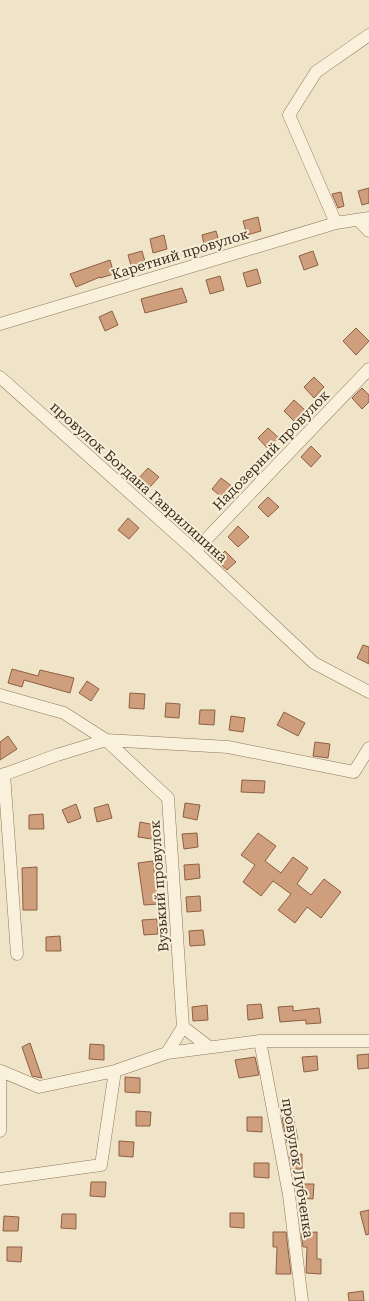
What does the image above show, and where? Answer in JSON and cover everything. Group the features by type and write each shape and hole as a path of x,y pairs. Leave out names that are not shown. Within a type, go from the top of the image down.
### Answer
{"street":[{"path":"336,223 289,115 316,72 369,35"},
{"path":"364,219 369,231"},
{"name":"Каретний провулок","path":"0,324 336,223 364,219"},
{"name":"Надозерний провулок","path":"195,551 369,369"},
{"name":"провулок Богдана Гаврилишина","path":"0,377 195,551 314,663 369,692"},
{"name":"Вузький провулок","path":"0,696 64,713 106,740 168,798 183,1027"},
{"path":"17,954 2,775 106,740 228,747 354,772 369,748"},
{"path":"167,1053 183,1027 209,1047"},
{"path":"0,1131 0,1071 39,1087 115,1071 167,1053 209,1047 260,1041 369,1041"},
{"name":"провулок Лубченка","path":"260,1041 289,1195 302,1301"},
{"path":"0,1179 101,1165 115,1071"}],"building":[{"path":"369,188 369,203 362,205 358,191"},
{"path":"341,192 344,206 338,208 332,194"},
{"path":"258,217 261,231 247,235 243,221"},
{"path":"216,231 220,245 205,249 202,235"},
{"path":"164,235 167,249 153,253 150,239"},
{"path":"142,251 146,265 132,269 128,255"},
{"path":"313,251 318,265 304,270 299,256"},
{"path":"110,260 114,274 100,277 76,287 70,274"},
{"path":"257,269 261,283 247,287 243,273"},
{"path":"220,276 224,290 210,294 206,280"},
{"path":"182,288 187,302 145,313 141,299"},
{"path":"112,311 118,325 105,331 99,317"},
{"path":"356,328 369,341 356,355 343,341"},
{"path":"314,377 324,387 314,398 304,387"},
{"path":"362,388 369,395 369,402 362,409 352,398"},
{"path":"294,400 305,410 294,421 284,411"},
{"path":"268,428 279,438 268,449 258,438"},
{"path":"311,446 321,456 311,467 301,457"},
{"path":"148,468 159,477 149,488 138,479"},
{"path":"221,478 233,487 224,499 212,489"},
{"path":"268,497 279,507 268,517 258,507"},
{"path":"128,518 139,528 129,539 118,530"},
{"path":"238,526 249,537 238,547 228,537"},
{"path":"225,551 236,562 227,570 216,560"},
{"path":"363,645 369,647 369,664 357,658"},
{"path":"12,669 38,676 40,670 74,678 70,693 24,680 22,687 8,683"},
{"path":"87,681 99,689 91,701 79,693"},
{"path":"130,693 145,694 144,709 129,708"},
{"path":"166,703 180,704 179,718 165,717"},
{"path":"200,710 215,710 214,725 199,724"},
{"path":"284,712 305,723 298,736 277,725"},
{"path":"231,716 245,718 243,732 229,730"},
{"path":"8,736 17,749 0,760 0,742"},
{"path":"315,742 330,744 328,758 313,756"},
{"path":"242,780 265,781 264,793 241,792"},
{"path":"185,803 200,805 197,820 183,817"},
{"path":"76,804 81,818 68,823 62,810"},
{"path":"108,804 112,818 97,822 94,808"},
{"path":"43,814 44,829 29,829 29,815"},
{"path":"140,822 155,825 152,839 138,837"},
{"path":"197,833 198,847 184,849 182,834"},
{"path":"258,833 276,846 265,861 281,873 293,857 308,868 297,884 311,895 324,879 341,892 321,918 307,907 295,923 278,910 291,894 273,881 261,896 243,882 255,865 241,855"},
{"path":"153,861 158,904 144,905 138,863"},
{"path":"199,864 200,878 185,880 184,865"},
{"path":"37,867 37,910 23,910 22,868"},
{"path":"200,896 201,911 187,912 186,897"},
{"path":"157,919 158,934 144,935 142,920"},
{"path":"203,930 205,945 190,946 189,931"},
{"path":"60,936 61,951 46,951 46,937"},
{"path":"261,1004 263,1018 248,1020 247,1005"},
{"path":"207,1005 208,1020 193,1021 192,1007"},
{"path":"293,1006 293,1011 319,1008 321,1023 306,1024 306,1020 280,1022 278,1007"},
{"path":"30,1043 42,1078 32,1076 22,1047"},
{"path":"90,1044 104,1045 104,1060 89,1059"},
{"path":"369,1054 369,1068 358,1069 357,1055"},
{"path":"317,1056 318,1070 304,1072 302,1057"},
{"path":"255,1057 259,1075 239,1078 235,1060"},
{"path":"125,1077 140,1078 140,1093 125,1092"},
{"path":"136,1111 151,1112 150,1126 136,1126"},
{"path":"293,1116 298,1140 287,1143 282,1118"},
{"path":"247,1117 262,1117 262,1132 247,1131"},
{"path":"119,1141 134,1142 133,1157 119,1156"},
{"path":"289,1154 302,1154 302,1169 292,1169"},
{"path":"254,1163 269,1163 269,1178 254,1177"},
{"path":"91,1182 106,1182 105,1197 90,1196"},
{"path":"299,1184 314,1184 313,1199 299,1198"},
{"path":"369,1210 369,1234 366,1235 360,1212"},
{"path":"230,1213 244,1213 244,1228 230,1227"},
{"path":"62,1214 76,1214 76,1229 61,1228"},
{"path":"4,1216 19,1217 18,1231 3,1231"},
{"path":"273,1232 286,1232 291,1274 276,1274 277,1247 273,1247"},
{"path":"317,1232 317,1259 321,1259 321,1274 306,1273 307,1247 303,1247 301,1233"},
{"path":"7,1247 22,1247 21,1262 7,1261"},
{"path":"363,1291 364,1301 349,1301 348,1293"}]}
